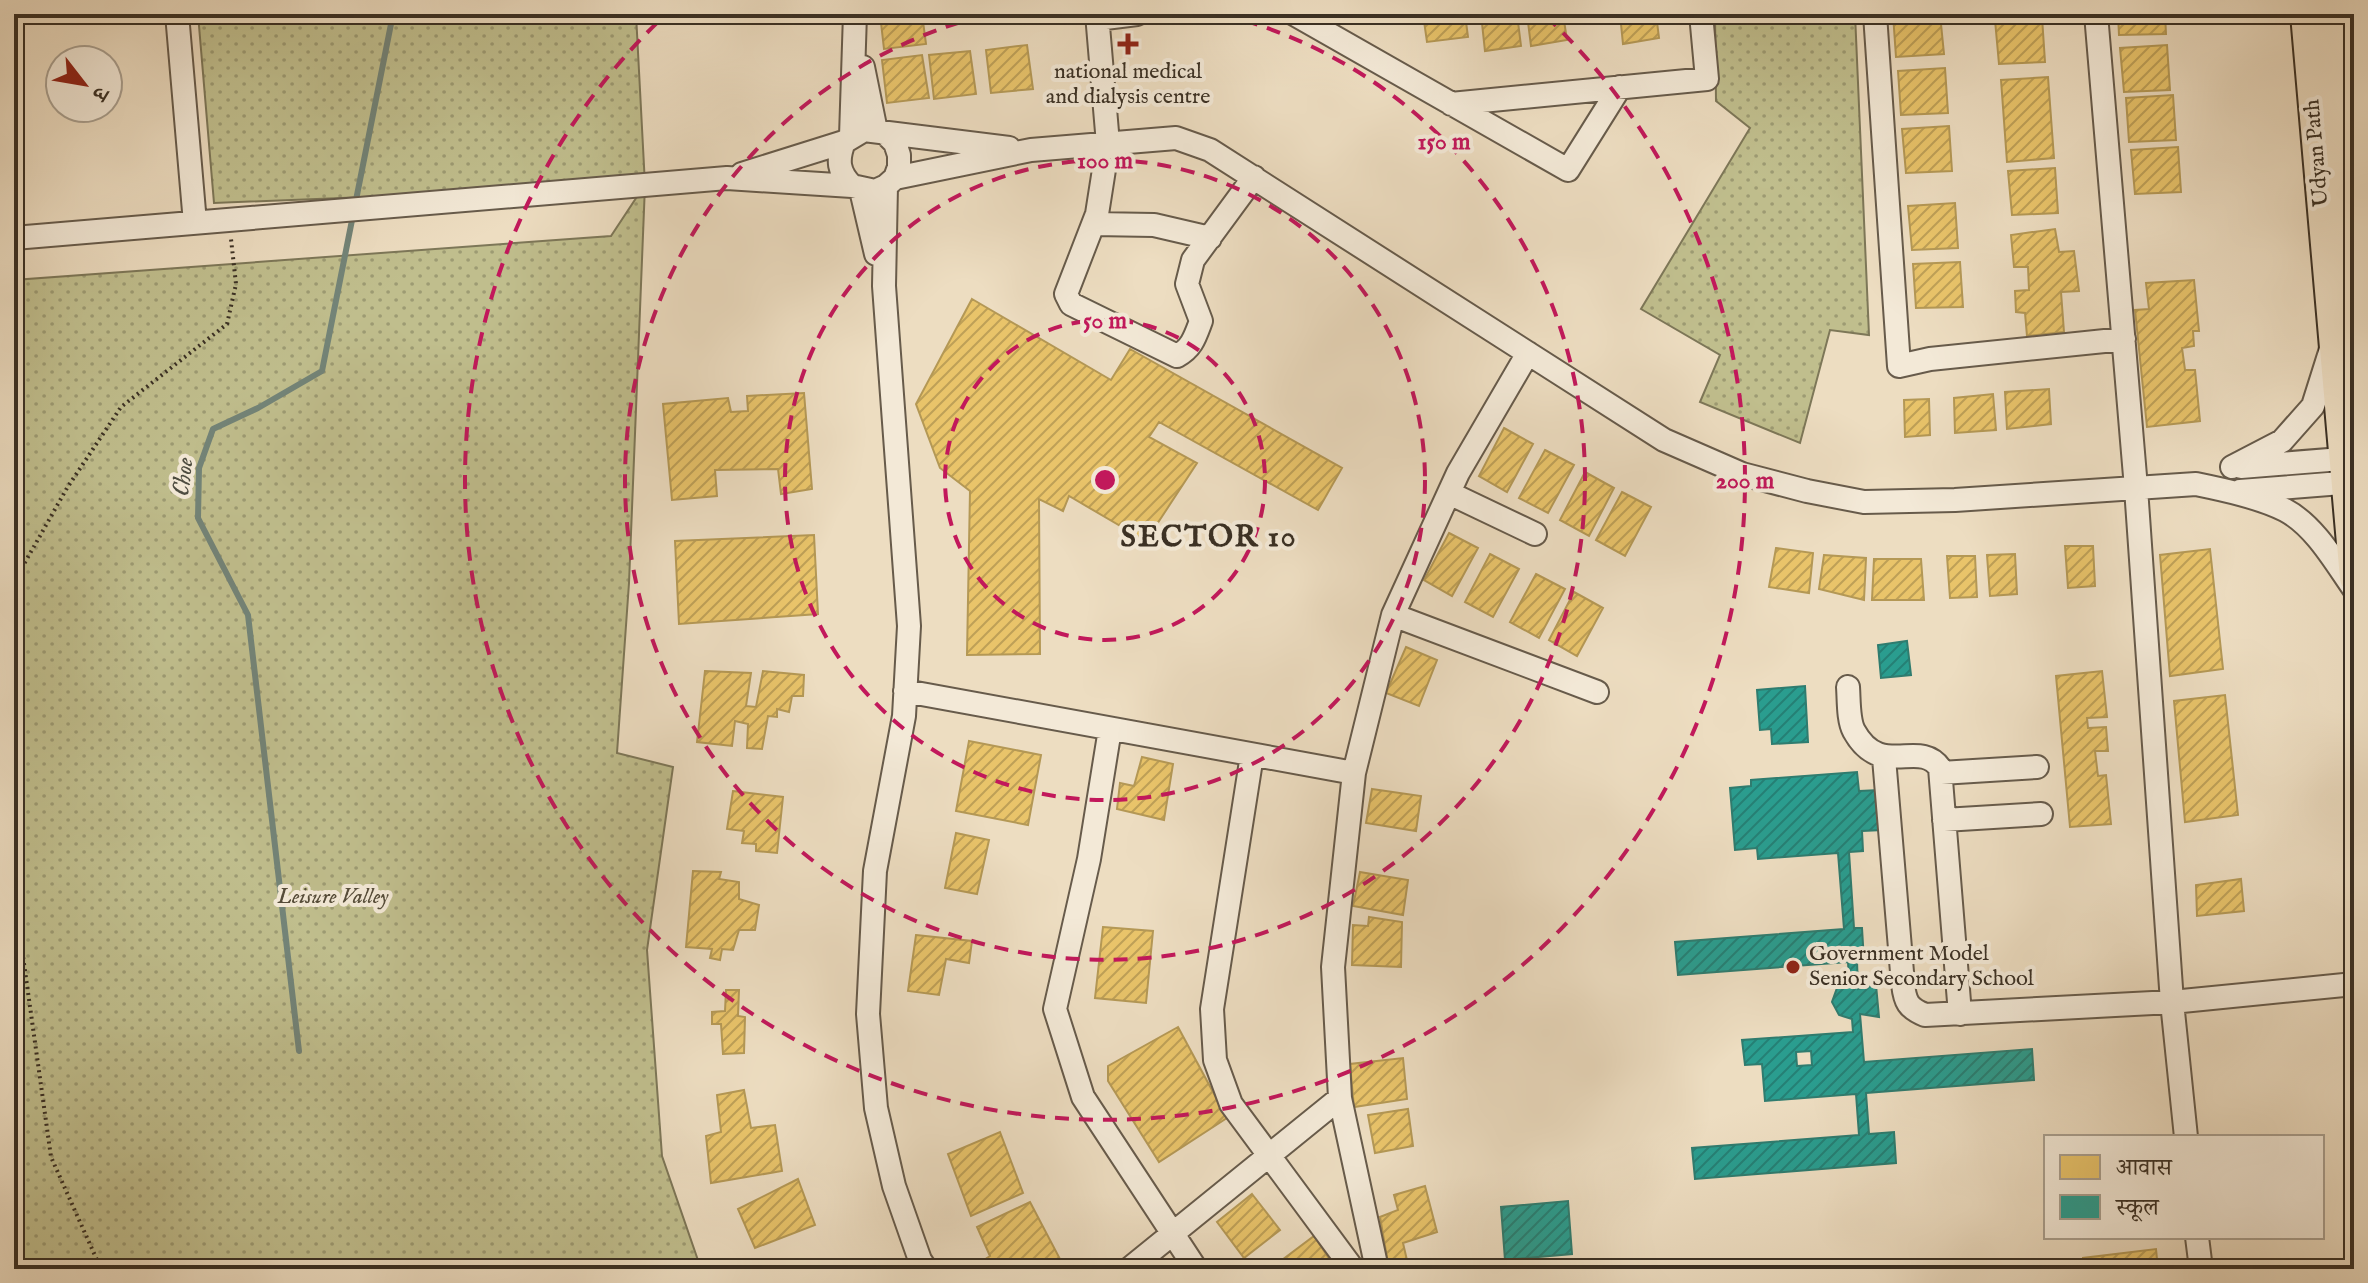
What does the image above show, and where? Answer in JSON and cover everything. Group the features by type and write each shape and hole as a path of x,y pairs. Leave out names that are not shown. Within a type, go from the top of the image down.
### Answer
{"main road":[{"name":"Udyan Path","path":"2305,14 2338,171 2352,287 2344,334"},
{"name":"Udyan Path","path":"2328,14 2338,171 2354,578"},
{"path":"2330,43 2354,89"}],"street":[{"path":"177,14 195,223"},
{"path":"1137,14 1097,16 1108,144 1094,224 1066,294 1067,300 1177,356 1191,346 1201,321 1187,284 1197,253 1254,177"},
{"path":"1294,14 1568,170 1620,87"},
{"path":"1451,104 1707,79 1701,14"},
{"path":"1875,14 1899,366 1930,359 2124,339"},
{"path":"2096,14 2136,488 2172,1002 2186,1135"},
{"path":"855,22 882,133 895,143 899,155 899,167 890,182 884,286 909,626 904,716 875,871 868,1014 876,1108 894,1186 926,1269"},
{"path":"855,22 848,139 839,155 839,166 844,177 856,188 884,286"},
{"path":"727,178 848,139 864,130 1031,150"},
{"path":"14,238 727,178 875,191 890,182 1031,150 1176,138 1210,150 1254,177 1664,440 1742,474 1864,502 1955,500 2196,484 2232,492 2286,511 2318,539 2354,589"},
{"path":"1094,224 1154,225 1210,238"},
{"path":"2196,484 2282,441 2313,406 2344,334"},
{"path":"1377,1269 1340,1098 1333,967 1354,773 1393,615 1449,493 1528,353"},
{"path":"2232,467 2349,471"},
{"path":"2232,492 2349,471"},
{"path":"1449,493 1535,534"},
{"path":"1393,615 1597,692"},
{"path":"1848,687 1853,729 1868,748 1884,758 1926,755 1934,758 1941,773 1960,1014"},
{"path":"905,691 1354,773"},
{"path":"1110,729 1089,859 1055,1009 1083,1097 1196,1269"},
{"path":"1252,755 1212,1009 1215,1060 1231,1104 1353,1269"},
{"path":"1884,758 1905,1001 1911,1009 1925,1015 1960,1014 2172,1002 2354,984"},
{"path":"1941,773 2037,767"},
{"path":"1944,820 2041,814"},
{"path":"1129,1269 1340,1098"},
{"path":"2197,1239 2201,1269"}],"path":[{"path":"14,723 22,659 19,573 67,488 121,407 227,324 236,284 228,220"},
{"path":"14,892 51,1157 101,1269"}],"green space":[{"name":"Leisure Valley","path":"198,14 636,14 645,185 629,583 617,753 673,767 647,950 662,1156 701,1269 14,1269 14,280 611,236 644,186 214,203"},
{"path":"1715,14 1855,14 1869,335 1830,330 1800,443 1700,402 1720,355 1641,309 1750,128 1716,101"}],"building: आवास":[{"path":"880,14 922,14 926,44 884,49"},
{"path":"1423,14 1465,14 1468,37 1427,42"},
{"path":"1481,14 1517,14 1521,46 1485,51"},
{"path":"1527,14 1563,14 1567,40 1531,46"},
{"path":"1620,14 1656,14 1659,38 1623,44"},
{"path":"1893,14 1940,14 1944,54 1896,57"},
{"path":"2118,14 2165,14 2166,34 2119,35"},
{"path":"2042,17 2045,62 1999,64 1995,20"},
{"path":"1027,45 1033,89 991,93 986,50"},
{"path":"2167,45 2170,90 2124,92 2120,48"},
{"path":"970,51 976,94 934,99 929,55"},
{"path":"922,55 929,98 887,103 882,60"},
{"path":"1945,68 1948,113 1901,115 1898,71"},
{"path":"2048,77 2054,158 2007,162 2001,80"},
{"path":"2173,95 2176,140 2129,142 2126,98"},
{"path":"1949,126 1952,171 1906,173 1902,129"},
{"path":"2178,147 2181,192 2135,194 2131,150"},
{"path":"2055,168 2058,213 2012,215 2008,171"},
{"path":"1955,203 1958,248 1912,250 1908,206"},
{"path":"2055,229 2059,252 2074,251 2079,291 2061,292 2064,332 2027,336 2025,313 2016,312 2015,291 2029,290 2028,267 2014,267 2011,235"},
{"path":"1960,262 1963,307 1916,308 1913,264"},
{"path":"2194,280 2199,331 2193,331 2194,346 2182,348 2185,370 2195,370 2200,421 2147,427 2135,310 2149,309 2146,283"},
{"path":"972,299 1111,380 1130,349 1342,468 1318,510 1159,422 1149,437 1197,463 1146,541 1069,496 1063,511 1039,499 1040,654 967,655 970,491 940,468 916,404"},
{"path":"2049,389 2051,424 2007,429 2005,392"},
{"path":"804,393 812,489 781,494 778,469 715,470 717,496 672,500 663,404 728,398 731,412 748,411 747,396"},
{"path":"1993,394 1996,430 1955,433 1954,398"},
{"path":"1929,399 1930,435 1905,437 1904,400"},
{"path":"1504,428 1533,444 1507,492 1479,476"},
{"path":"1545,450 1574,465 1548,513 1519,498"},
{"path":"1585,472 1614,488 1589,536 1560,520"},
{"path":"1622,492 1651,507 1625,556 1596,540"},
{"path":"1449,533 1478,548 1452,596 1424,580"},
{"path":"814,535 818,614 679,624 675,541"},
{"path":"2065,546 2093,546 2095,586 2068,588"},
{"path":"1776,548 1813,553 1809,593 1769,587"},
{"path":"2210,549 2223,669 2170,676 2160,555"},
{"path":"1490,554 1519,569 1493,617 1465,602"},
{"path":"2015,554 2017,594 1990,596 1987,555"},
{"path":"1824,555 1866,558 1864,600 1819,589"},
{"path":"1947,556 1975,556 1977,597 1950,598"},
{"path":"1874,559 1921,559 1924,600 1872,600"},
{"path":"1536,574 1565,589 1539,638 1510,622"},
{"path":"1574,592 1603,608 1577,656 1549,640"},
{"path":"1406,647 1437,660 1419,706 1386,693"},
{"path":"705,671 751,673 746,706 756,707 763,671 804,675 803,696 792,696 789,712 777,709 777,717 768,716 762,749 747,748 748,724 735,721 732,746 697,742"},
{"path":"2102,671 2107,717 2087,718 2088,728 2106,727 2108,751 2095,751 2098,776 2106,775 2111,824 2070,827 2056,676"},
{"path":"2225,695 2238,815 2185,822 2174,701"},
{"path":"969,741 1041,755 1028,825 956,811"},
{"path":"1142,757 1173,764 1164,820 1117,809 1120,783 1134,786"},
{"path":"1372,789 1421,796 1416,831 1366,823"},
{"path":"733,791 783,797 777,853 756,851 756,844 742,843 744,831 727,829"},
{"path":"956,833 989,840 977,894 945,888"},
{"path":"693,871 721,872 719,879 739,882 739,899 759,905 755,930 739,930 733,950 722,949 720,960 710,958 712,949 686,947"},
{"path":"1360,872 1408,880 1403,915 1353,906"},
{"path":"2241,879 2244,911 2197,916 2196,885"},
{"path":"1369,917 1402,922 1401,967 1352,965 1353,925 1368,926"},
{"path":"1103,927 1153,931 1146,1003 1095,998"},
{"path":"916,935 972,941 969,963 946,959 939,995 908,991"},
{"path":"726,990 739,990 738,1016 745,1017 744,1053 723,1054 721,1024 712,1024 712,1012 725,1011"},
{"path":"1178,1027 1227,1118 1159,1162 1108,1081 1108,1066"},
{"path":"1403,1058 1407,1099 1354,1107 1350,1064"},
{"path":"744,1090 751,1128 775,1125 782,1171 711,1183 706,1136 721,1132 717,1095"},
{"path":"1408,1109 1413,1146 1375,1153 1368,1115"},
{"path":"1000,1132 1023,1193 971,1216 948,1154"},
{"path":"798,1179 815,1225 755,1248 738,1209"},
{"path":"1425,1186 1437,1232 1403,1243 1409,1269 1389,1269 1380,1217 1398,1210 1394,1195"},
{"path":"1252,1194 1280,1230 1244,1258 1217,1222"},
{"path":"1030,1202 1060,1259 1043,1269 970,1269 990,1256 977,1227"},
{"path":"1314,1236 1336,1269 1270,1269"},
{"path":"2156,1249 2158,1269 2083,1269 2083,1258"},
{"path":"2059,1259 2060,1269 1986,1269 1986,1268"}],"building: स्कूल":[{"path":"1907,641 1911,675 1881,678 1878,645"},
{"path":"1805,686 1808,742 1772,744 1771,729 1760,730 1757,690"},
{"path":"1857,772 1859,791 1879,790 1882,830 1862,831 1863,851 1849,852 1854,928 1862,928 1864,961 1857,961 1858,989 1876,985 1879,1017 1860,1014 1864,1062 2032,1049 2034,1080 1866,1093 1869,1134 1894,1132 1896,1163 1695,1179 1692,1148 1859,1135 1856,1094 1765,1101 1762,1064 1745,1065 1742,1040 1853,1032 1852,1019 1839,1015 1832,1002 1837,988 1849,982 1848,962 1678,975 1675,942 1844,929 1838,853 1758,859 1757,848 1735,850 1730,788 1751,786 1751,780","holes":["1811,1051 1812,1065 1797,1066 1796,1052"]},
{"path":"1568,1201 1572,1254 1505,1260 1501,1207"}],"waterway":[{"name":"Choe","path":"299,1051 248,615 198,518 199,468 213,429 258,408 322,371 393,14"}],"place":[{"name":"national medical and dialysis centre","path":"1128,44"},
{"name":"Government Model Senior Secondary School","path":"1793,967"}],"district":[{"name":"SECTOR 10","path":"1209,538"}]}
